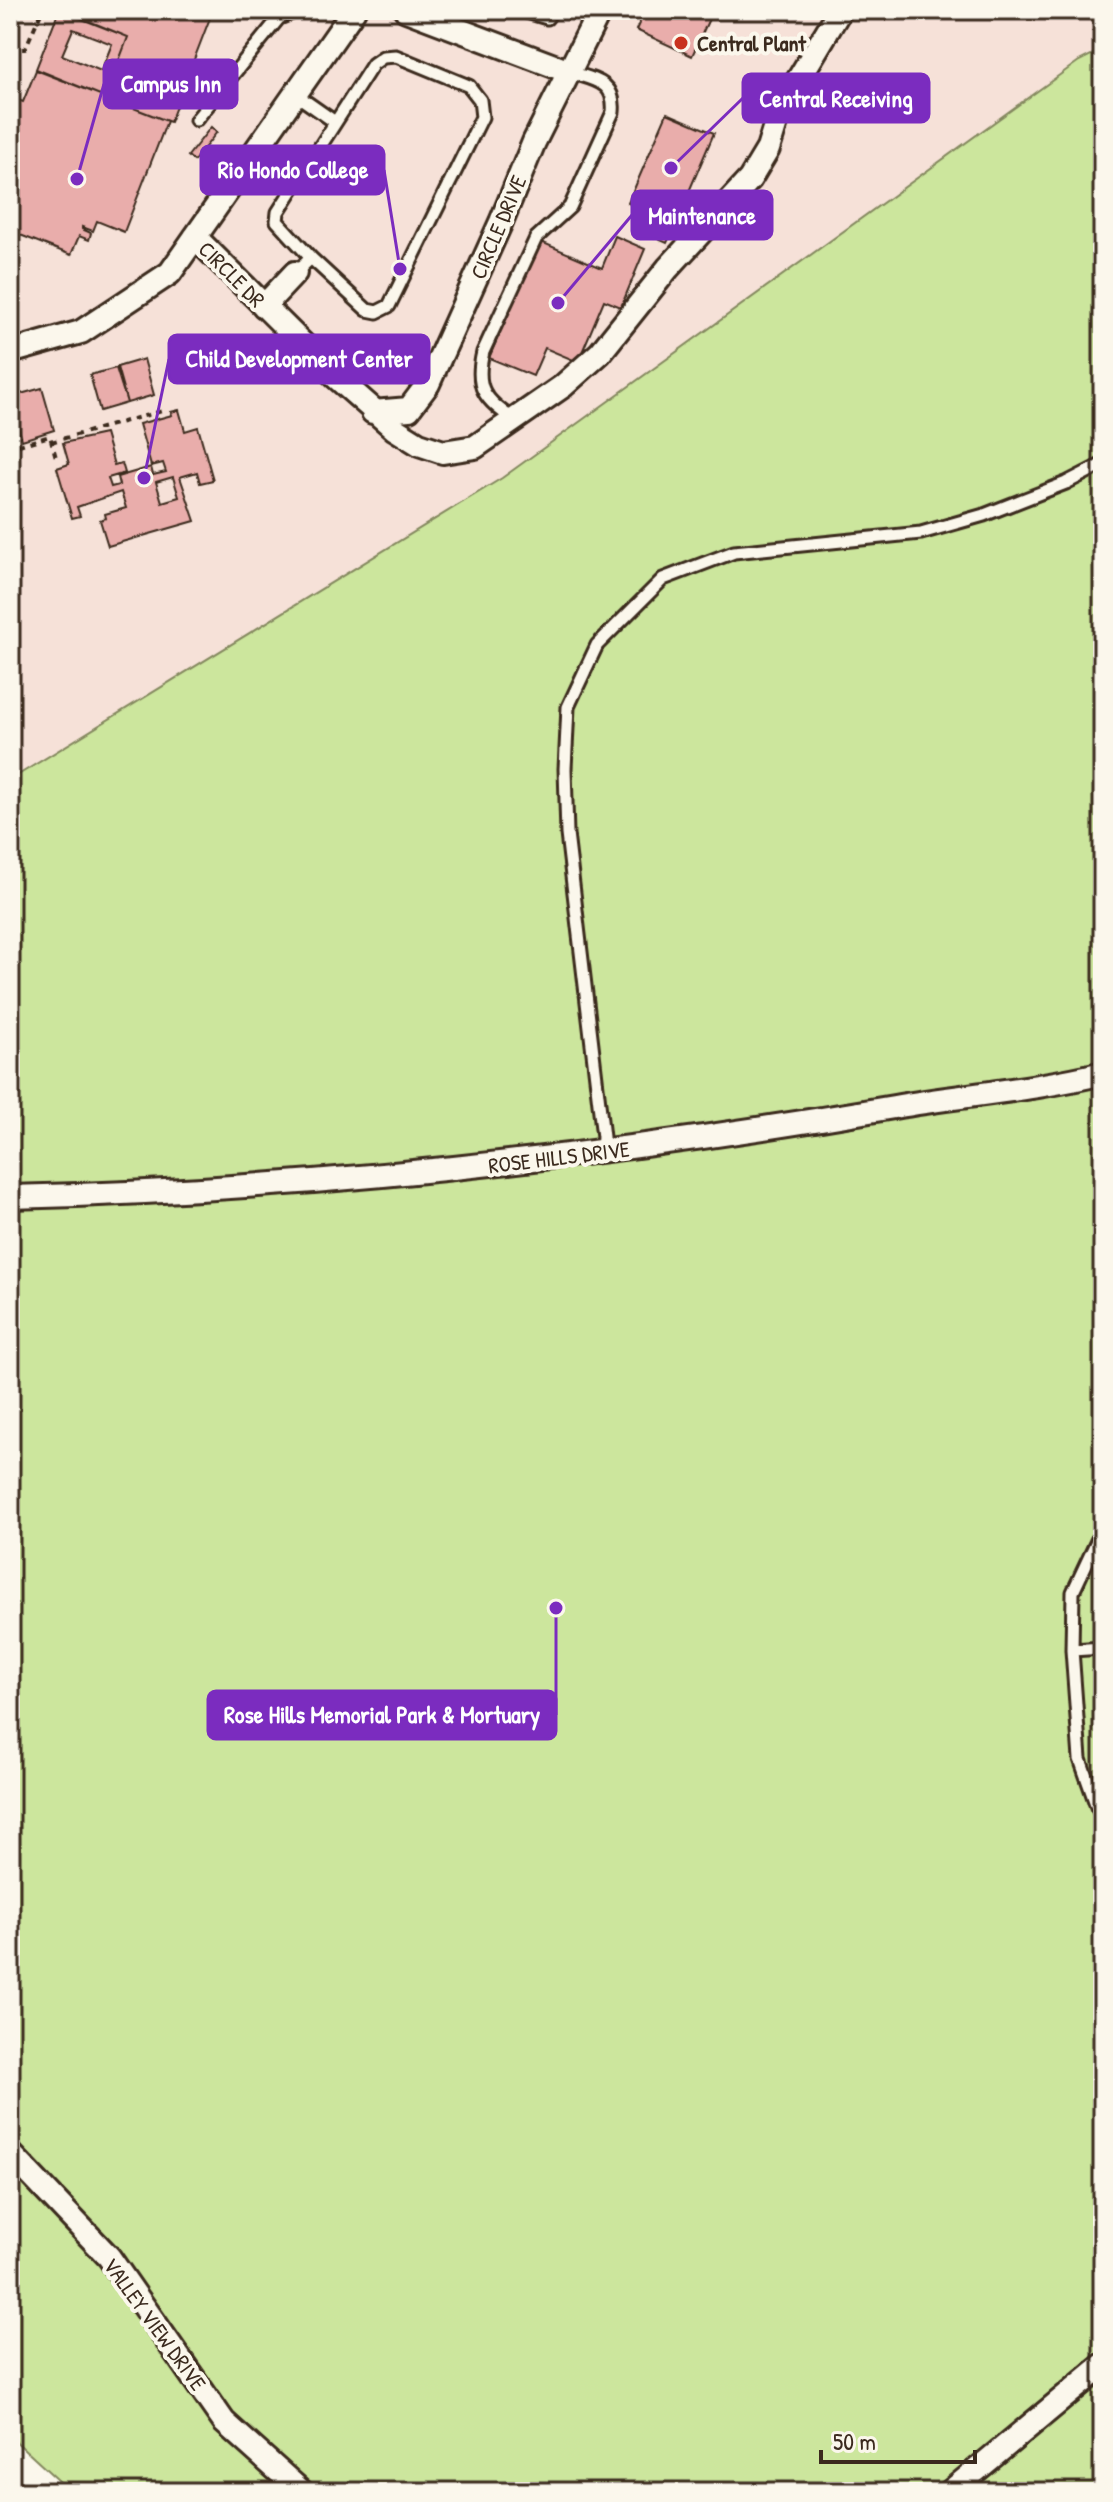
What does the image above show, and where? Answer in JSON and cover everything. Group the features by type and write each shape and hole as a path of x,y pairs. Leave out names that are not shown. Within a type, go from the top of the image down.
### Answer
{"street":[{"path":"406,10 570,72"},
{"name":"CIRCLE DRIVE","path":"373,412 409,409 428,384 534,142 600,10"},
{"name":"CIRCLE DR","path":"195,237 373,412 419,444 443,452 475,447 563,386 600,353 668,268 750,179 768,149 780,110 840,10"},
{"path":"10,352 81,332 170,273 349,12"},
{"path":"264,306 303,266"},
{"name":"ROSE HILLS DRIVE","path":"10,1197 130,1194 361,1178 602,1152 753,1132 899,1106 1035,1087 1103,1073"},
{"name":"VALLEY VIEW DRIVE","path":"10,2153 109,2257 224,2422 302,2492"},
{"path":"950,2492 1103,2365"}],"lane":[{"path":"196,120 279,18 299,10"},
{"path":"520,10 547,18 552,10"},
{"path":"396,56 469,86 480,100 482,117 389,306 377,312 367,310 303,266 277,221 278,212 335,122 373,64 383,57 396,56"},
{"path":"515,421 489,402 481,386 479,369 483,352 529,250 536,238 570,207 613,112 614,100 606,85 570,72"},
{"path":"295,94 335,122"},
{"path":"602,1152 603,1137 567,834 565,769 568,707 597,645 663,579 734,552 921,533 984,515 1066,483 1103,464"},
{"path":"1103,1528 1073,1592 1072,1650 1080,1759 1103,1816"},
{"path":"1072,1650 1103,1648"}],"path":[{"path":"10,49 25,49 42,10"},
{"path":"51,442 162,411"},
{"path":"10,425 16,446 50,436 57,461"}],"shaded area":[{"path":"10,10 1103,10 1103,49 1079,61 502,478 10,780"}],"green space":[{"path":"1103,49 1103,2492 71,2492 10,2436 10,780 502,478 1079,61"}],"building":[{"path":"59,10 128,37 105,97 36,69","holes":["73,29 112,44 101,71 62,55"]},
{"path":"62,10 213,10 170,122 105,97 128,37"},
{"name":"Central Plant","path":"645,10 713,10 692,56 636,30"},
{"path":"36,70 167,121 124,232 97,221 93,231 82,227 91,233 89,240 79,236 71,255 10,231 10,97 23,102"},
{"path":"667,113 714,133 667,243 636,229 644,210 628,203"},
{"path":"211,127 217,132 194,161 188,156"},
{"path":"615,236 645,249 621,307 604,300 578,362 545,348 533,376 489,358 539,241 602,268"},
{"path":"144,359 154,395 127,403 117,367"},
{"path":"116,368 127,403 100,411 90,375"},
{"path":"42,388 54,430 22,440 10,397"},
{"path":"179,410 185,431 198,427 213,480 200,483 197,472 180,477 195,521 108,546 100,520 106,518 105,514 126,508 121,492 77,507 80,516 72,518 57,468 69,464 63,443 105,434 114,465 122,463 125,473 108,478 111,487 119,485 117,477 151,467 153,475 166,472 163,463 151,466 139,424 172,415 171,412","holes":["173,477 179,497 162,502 156,482"]}],"place":[{"name":"Central Plant","path":"681,43"},
{"name":"Central Receiving","path":"671,168"},
{"name":"Campus Inn","path":"77,179"},
{"name":"Rio Hondo College","path":"400,269"},
{"name":"Maintenance","path":"558,303"},
{"name":"Child Development Center","path":"144,478"},
{"name":"Rose Hills Memorial Park & Mortuary","path":"556,1608"}]}
